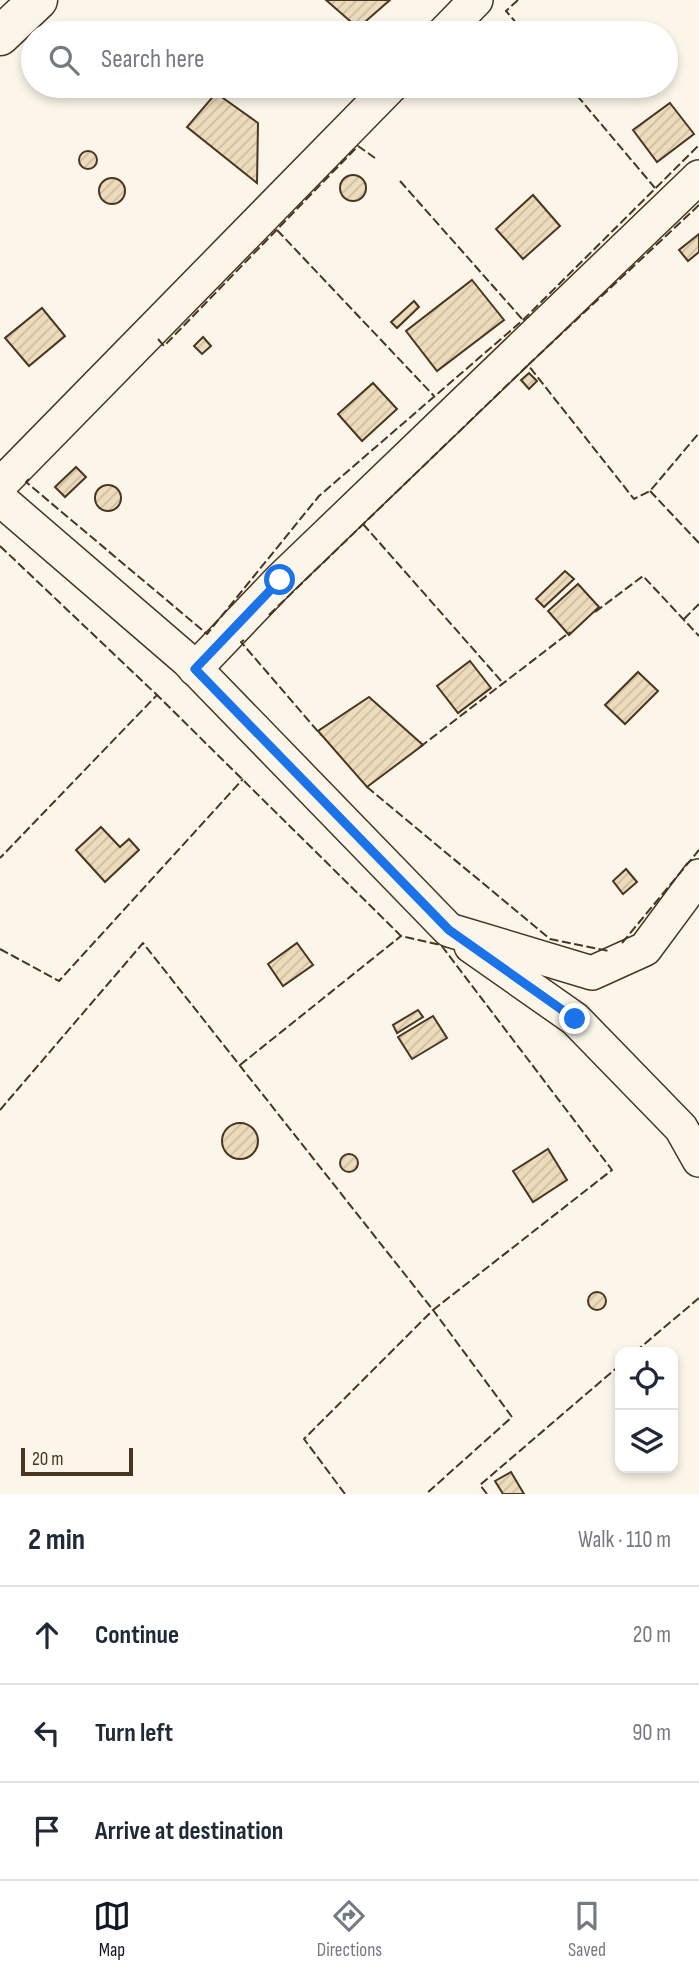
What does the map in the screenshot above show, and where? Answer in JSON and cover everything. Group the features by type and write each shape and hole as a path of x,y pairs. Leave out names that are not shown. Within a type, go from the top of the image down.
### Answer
{"main road":[{"path":"1,32 38,0"}],"street":[{"path":"456,21 476,0"},
{"path":"0,485 379,98"},
{"path":"195,669 280,580 699,177"},
{"path":"0,499 195,669 449,930 575,1019 681,1128 699,1160"},
{"path":"449,930 592,973 645,949 699,876"}],"building":[{"path":"326,0 390,0 366,21 350,21"},
{"path":"212,98 223,98 258,123 257,183 187,127"},
{"path":"670,103 694,134 657,162 633,130"},
{"path":"88,151 94,154 97,160 94,166 88,169 82,166 79,160 82,154"},
{"path":"353,175 362,179 366,188 362,197 353,201 344,197 340,188 344,179"},
{"path":"112,178 121,182 125,191 121,200 112,204 103,200 99,191 103,182"},
{"path":"533,195 560,226 523,259 496,229"},
{"path":"699,234 699,252 688,261 679,250"},
{"path":"472,280 504,320 437,371 406,331"},
{"path":"414,301 419,307 397,328 391,322"},
{"path":"42,308 65,336 29,366 5,338"},
{"path":"203,337 211,346 202,354 194,346"},
{"path":"529,373 537,381 529,389 521,380"},
{"path":"373,383 397,409 362,441 338,414"},
{"path":"76,467 86,477 65,497 55,487"},
{"path":"108,485 117,489 121,498 117,507 108,511 99,507 95,498 99,489"},
{"path":"565,571 574,579 544,607 536,599"},
{"path":"578,584 599,607 569,635 548,611"},
{"path":"470,661 491,688 458,713 437,686"},
{"path":"638,672 658,691 625,724 605,705"},
{"path":"369,697 423,745 367,787 318,731"},
{"path":"101,827 120,847 129,839 139,850 105,882 76,850"},
{"path":"626,869 637,882 623,894 613,881"},
{"path":"297,943 313,965 283,986 268,964"},
{"path":"418,1010 423,1017 397,1033 393,1025"},
{"path":"433,1016 447,1038 412,1059 398,1037"},
{"path":"240,1123 253,1128 258,1141 253,1154 240,1159 227,1154 222,1141 227,1128"},
{"path":"548,1149 567,1180 533,1202 513,1171"},
{"path":"349,1154 355,1157 358,1163 355,1169 349,1172 343,1169 340,1163 343,1157"},
{"path":"597,1292 603,1295 606,1301 603,1307 597,1310 591,1307 588,1301 591,1295"},
{"path":"511,1472 524,1494 503,1494 495,1481"}],"fence":[{"path":"515,21 506,11 518,0"},
{"path":"579,98 655,188"},
{"path":"29,479 26,482 207,634 319,496 523,320 699,145"},
{"path":"158,339 164,346 358,146 375,158"},
{"path":"400,181 523,320"},
{"path":"699,205 528,365 634,499 650,491 699,433"},
{"path":"277,230 434,396"},
{"path":"269,615 528,365"},
{"path":"650,491 699,543"},
{"path":"363,524 503,683"},
{"path":"0,546 157,695 0,858"},
{"path":"595,612 643,576 699,636"},
{"path":"684,619 699,604"},
{"path":"420,747 570,632"},
{"path":"244,640 241,642 321,735"},
{"path":"0,1110 143,943 433,1310 612,1170 441,945 401,936 157,695"},
{"path":"0,949 59,981 243,779"},
{"path":"367,787 550,939 609,951"},
{"path":"622,943 699,850"},
{"path":"240,1065 401,936"},
{"path":"641,1347 699,1298"},
{"path":"345,1494 304,1439 433,1310 512,1417 426,1494"},
{"path":"487,1494 480,1485 615,1369"}],"route":[{"path":"280,580 195,669 449,930 575,1019"}]}
